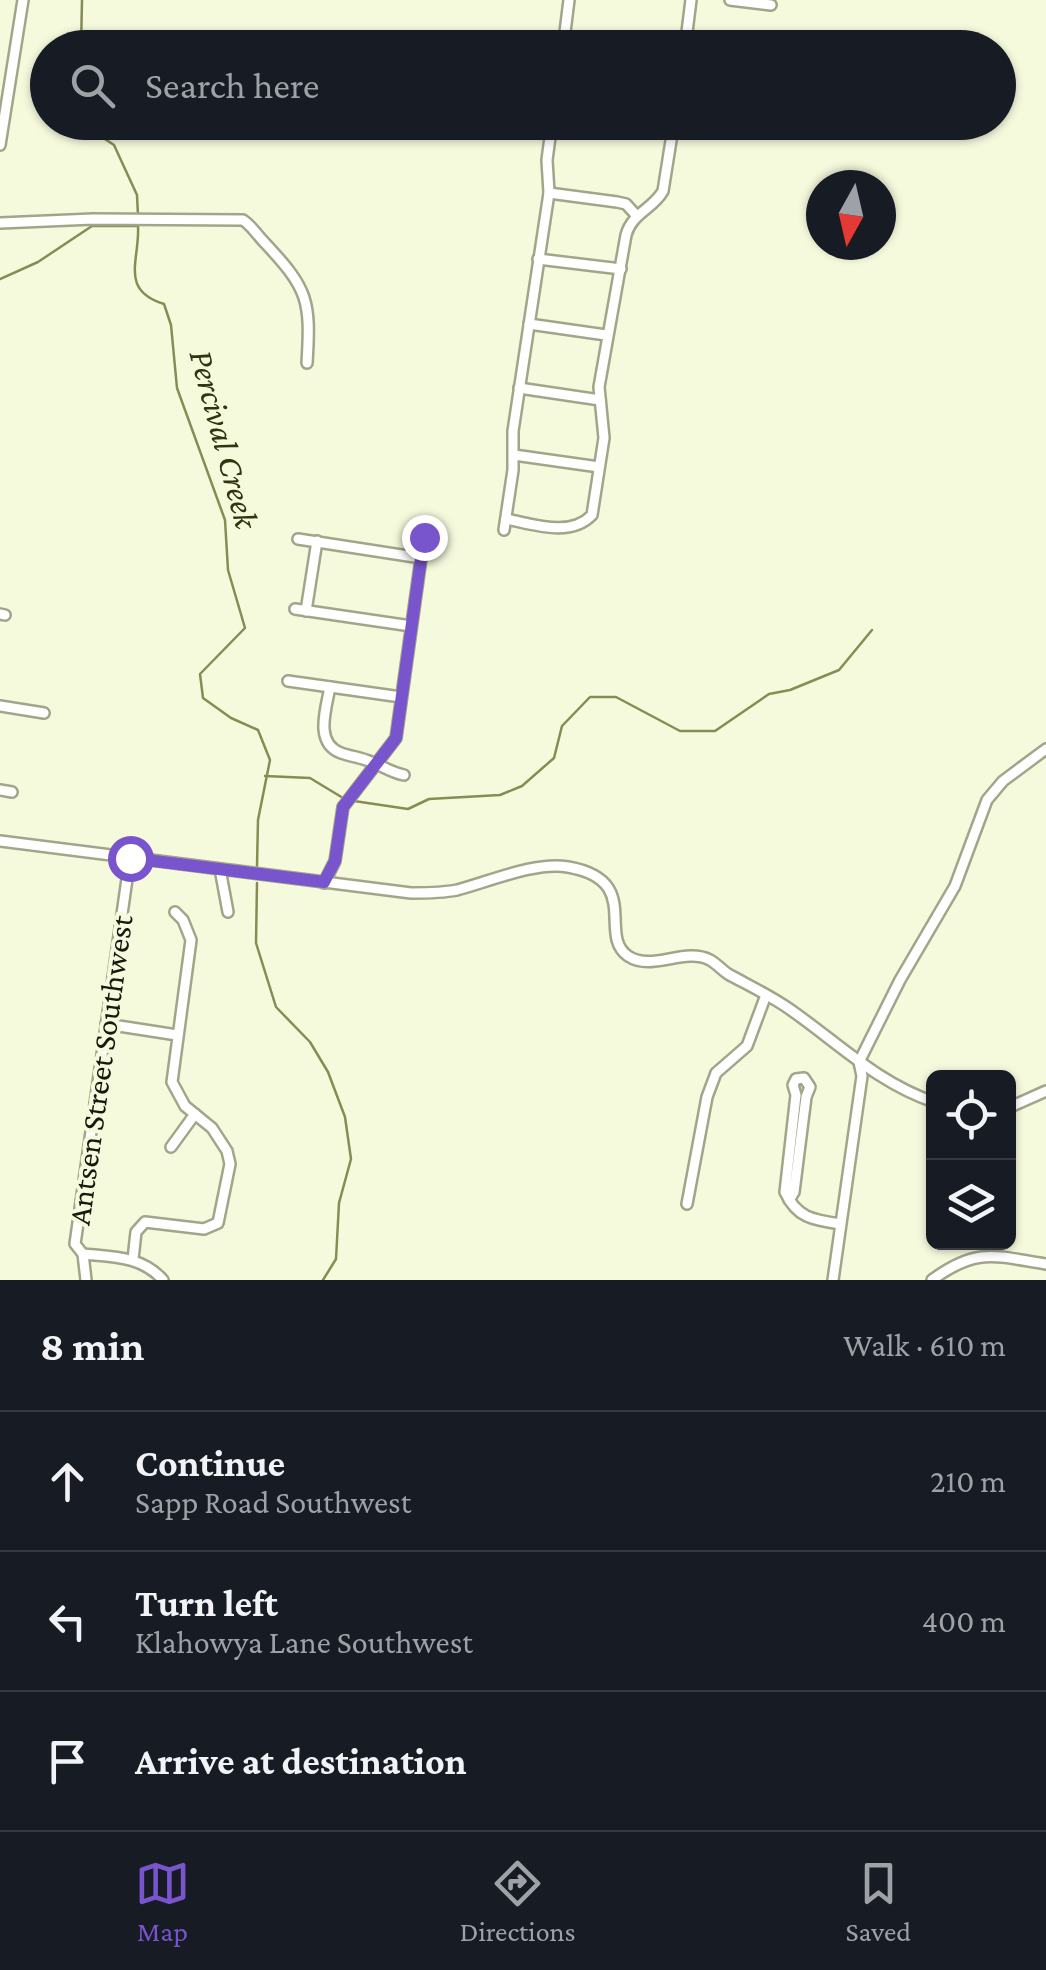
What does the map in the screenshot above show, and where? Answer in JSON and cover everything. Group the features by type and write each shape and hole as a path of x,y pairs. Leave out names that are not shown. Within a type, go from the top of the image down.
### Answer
{"street":[{"path":"0,145 23,0"},
{"path":"565,30 569,0"},
{"path":"687,30 691,0"},
{"path":"730,0 770,5"},
{"path":"550,140 549,193 513,431 514,455 505,525 565,528 585,523 595,506 594,486 604,438 600,400 606,334 628,226 664,191 671,140"},
{"path":"549,193 626,204 636,215"},
{"path":"0,224 94,219 243,220 300,282 307,303 307,364"},
{"path":"538,259 621,269"},
{"path":"529,324 606,334"},
{"path":"519,388 600,400"},
{"path":"514,455 599,466"},
{"path":"324,882 335,861 343,807 396,738 424,537"},
{"path":"298,539 421,558"},
{"path":"306,611 316,542"},
{"path":"294,609 411,626"},
{"path":"288,681 401,697"},
{"path":"330,687 323,725 330,746 404,775"},
{"path":"0,706 44,713"},
{"path":"833,1280 862,1076 860,1062 900,980 951,895 988,800 1003,781 1046,749"},
{"path":"0,790 12,792"},
{"path":"0,841 432,893 566,866 608,886 615,902 618,946 627,956 638,961 701,957 766,995 906,1093 926,1099"},
{"name":"Antsen Street Southwest","path":"86,1280 83,1254 75,1244 130,858"},
{"path":"220,869 228,912"},
{"path":"133,1259 136,1232 145,1222 204,1229 218,1223 230,1164 212,1128 186,1106 172,1082 191,940 175,912"},
{"path":"687,1204 707,1097 716,1073 747,1046 766,995"},
{"path":"106,1024 178,1035"},
{"path":"789,1200 794,1192 810,1087 804,1078 793,1085 796,1095 784,1186 789,1200 804,1218 840,1224"},
{"path":"1016,1104 1046,1091"},
{"path":"171,1147 195,1114"},
{"path":"83,1254 133,1259 146,1264 164,1280"},
{"path":"932,1280 956,1262 974,1256 1046,1264"}],"waterway":[{"name":"Percival Creek","path":"81,30 82,0"},
{"name":"Percival Creek","path":"106,140 114,145 137,195 138,216"},
{"name":"Percival Creek","path":"0,279 38,262 92,226 138,226 137,282 141,291 164,304 171,325 177,388 225,520 228,570 245,628 200,674 203,698 231,718 258,730 270,760 258,820 257,866"},
{"path":"354,801 408,809 429,799 500,795 522,786 554,758 562,726 590,697 616,697 680,731 715,731 769,694 790,690 839,670 872,630"},
{"path":"265,776 310,778 343,798"},
{"name":"Percival Creek","path":"257,883 256,943 276,1007 310,1042 328,1072 345,1117 351,1159 339,1203 336,1259 323,1280"}],"route":[{"path":"130,858 324,882 335,861 343,807 396,738 424,537"}]}
